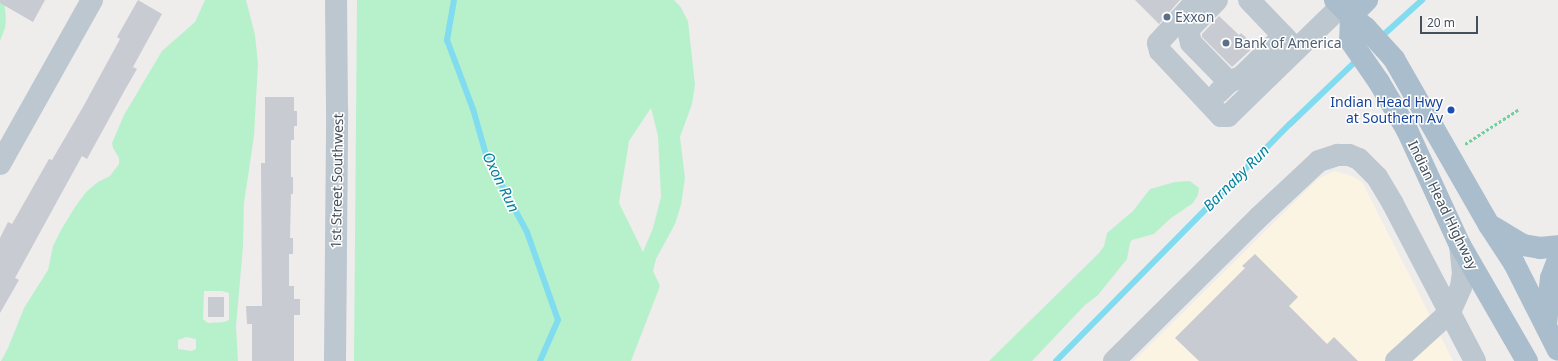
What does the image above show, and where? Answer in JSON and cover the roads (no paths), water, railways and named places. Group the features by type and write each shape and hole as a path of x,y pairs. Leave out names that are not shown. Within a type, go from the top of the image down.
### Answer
{"main road":[{"path":"1349,18 1367,0"},
{"name":"Indian Head Highway","path":"1349,18 1394,59 1489,225 1514,263 1558,350"},
{"name":"Indian Head Highway","path":"1349,18 1379,82 1407,130 1460,245 1527,361"},
{"path":"1489,225 1523,245 1540,248 1558,246"},
{"path":"1546,326 1551,278 1558,260"}],"street":[{"path":"0,164 92,0"},
{"name":"1st Street Southwest","path":"335,361 337,119 336,0"},
{"path":"1198,0 1158,43 1160,50 1221,116 1228,116 1290,43"},
{"path":"1217,0 1188,30 1191,43 1229,82"},
{"path":"1249,0 1290,43"},
{"path":"1209,103 1229,82 1241,77 1290,43 1349,18"},
{"path":"1114,361 1259,217 1319,161 1338,155 1349,155 1359,159 1376,177 1393,204 1475,361"},
{"path":"1396,361 1450,312 1461,287 1463,273 1460,245"}],"waterway":[{"name":"Oxon Run","path":"454,0 447,40 473,109 487,158 527,232 558,320 540,361"},
{"name":"Barnaby Run","path":"1380,38 1422,0"},
{"name":"Barnaby Run","path":"1056,361 1290,124 1359,58"}],"place":[{"name":"Exxon","path":"1167,17"},
{"name":"Bank of America","path":"1226,43"},
{"name":"Indian Head Hwy at Southern Av","path":"1451,110"}]}
